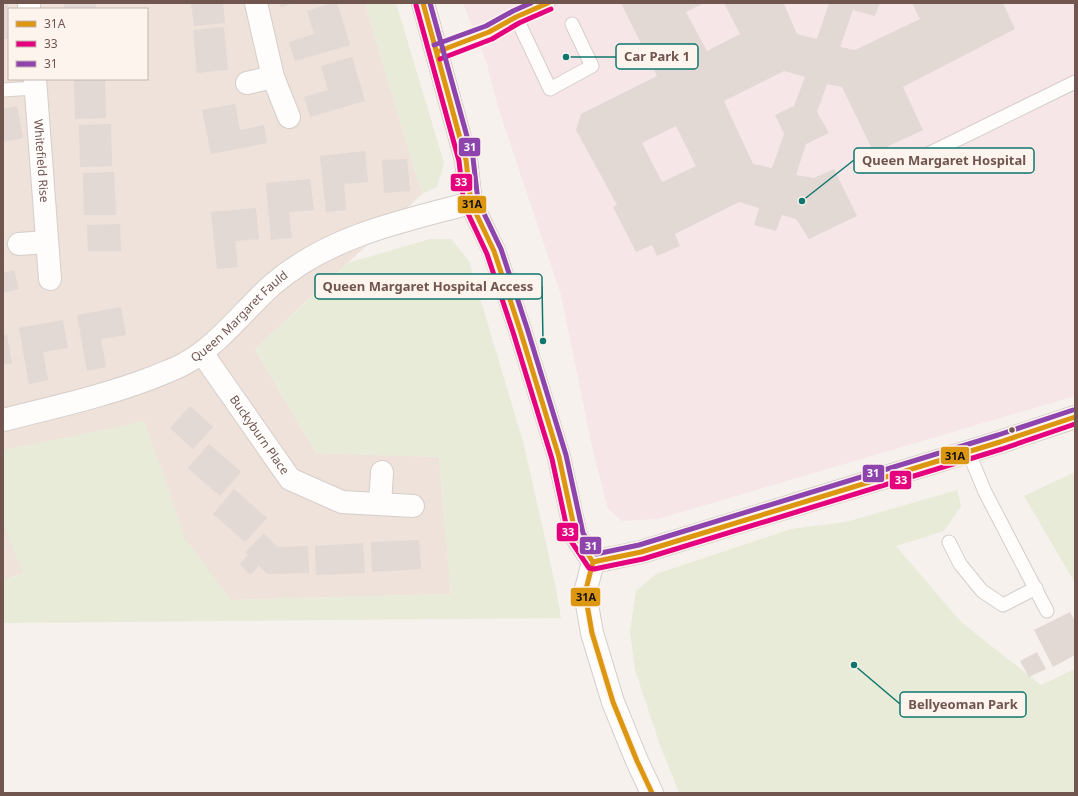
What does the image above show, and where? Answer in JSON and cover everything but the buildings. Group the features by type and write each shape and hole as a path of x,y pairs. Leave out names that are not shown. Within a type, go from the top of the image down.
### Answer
{"street":[{"path":"256,3 273,77 289,117"},
{"path":"423,3 466,160 471,203 494,251 520,330 558,457 576,536 593,562 585,593 592,633 614,702 637,761 652,793"},
{"path":"247,83 273,77"},
{"name":"Whitefield Rise","path":"35,84 50,278"},
{"name":"Queen Margaret Fauld","path":"3,420 125,388 182,366 202,353 272,285 301,263 344,241 407,219 471,203"},
{"path":"19,244 47,242"},
{"name":"Buckyburn Place","path":"202,353 290,479 342,502 413,506"},
{"path":"593,562 640,552 1075,417"},
{"path":"380,504 382,472"}],"lane":[{"path":"437,52 489,32 516,17 548,3"},
{"path":"516,17 550,89 592,66 572,24"},
{"path":"924,156 1075,82"},
{"path":"3,90 35,84"},
{"path":"968,451 985,492 1047,611"},
{"path":"949,542 960,564 982,591 1003,605 1036,588"}],"shaded area":[{"path":"3,3 365,3 422,194 255,349 316,453 439,457 451,594 231,600 38,569 3,580"},
{"path":"463,3 1075,3 1075,396 658,519 622,521 608,509 594,456 561,295 498,107 487,64"}],"green space":[{"path":"365,3 396,3 444,163 437,187 422,194"},
{"path":"430,239 451,239 469,261 524,445 556,588 561,618 3,623 3,580 23,574 3,523 3,450 124,426 144,420 185,538 231,600 451,594 439,457 316,453 255,349 348,263"},
{"path":"1075,472 1075,583 1024,496"},
{"path":"957,490 961,506 944,531 896,546 961,622 1041,685 1075,669 1075,793 679,793 660,745 635,670 630,631 636,591 656,574 791,529 846,522"}],"transit line":[{"name":"31A","path":"423,3 466,160 471,203 494,251 520,330 559,457 576,536 593,562 585,593 592,633 613,702 652,793"},
{"name":"31","path":"430,3 473,158 478,201 501,249 566,455 583,533 596,554 639,545 998,435 1073,410"},
{"name":"31","path":"434,45 486,26 531,3"},
{"name":"31A","path":"437,52 489,32 516,17 548,3"},
{"name":"33","path":"416,5 459,161 464,205 487,254 513,332 552,459 569,538 589,568 594,569 643,559 1002,449 1075,424"},
{"name":"33","path":"440,59 492,39 519,23 551,9"},
{"name":"31A","path":"593,562 641,552 1000,442 1075,417"}],"place":[{"name":"Car Park 1","path":"566,57"},
{"name":"Queen Margaret Hospital","path":"802,201"},
{"name":"Queen Margaret Hospital Access","path":"543,341"},
{"name":"Bellyeoman Park","path":"854,665"}]}
